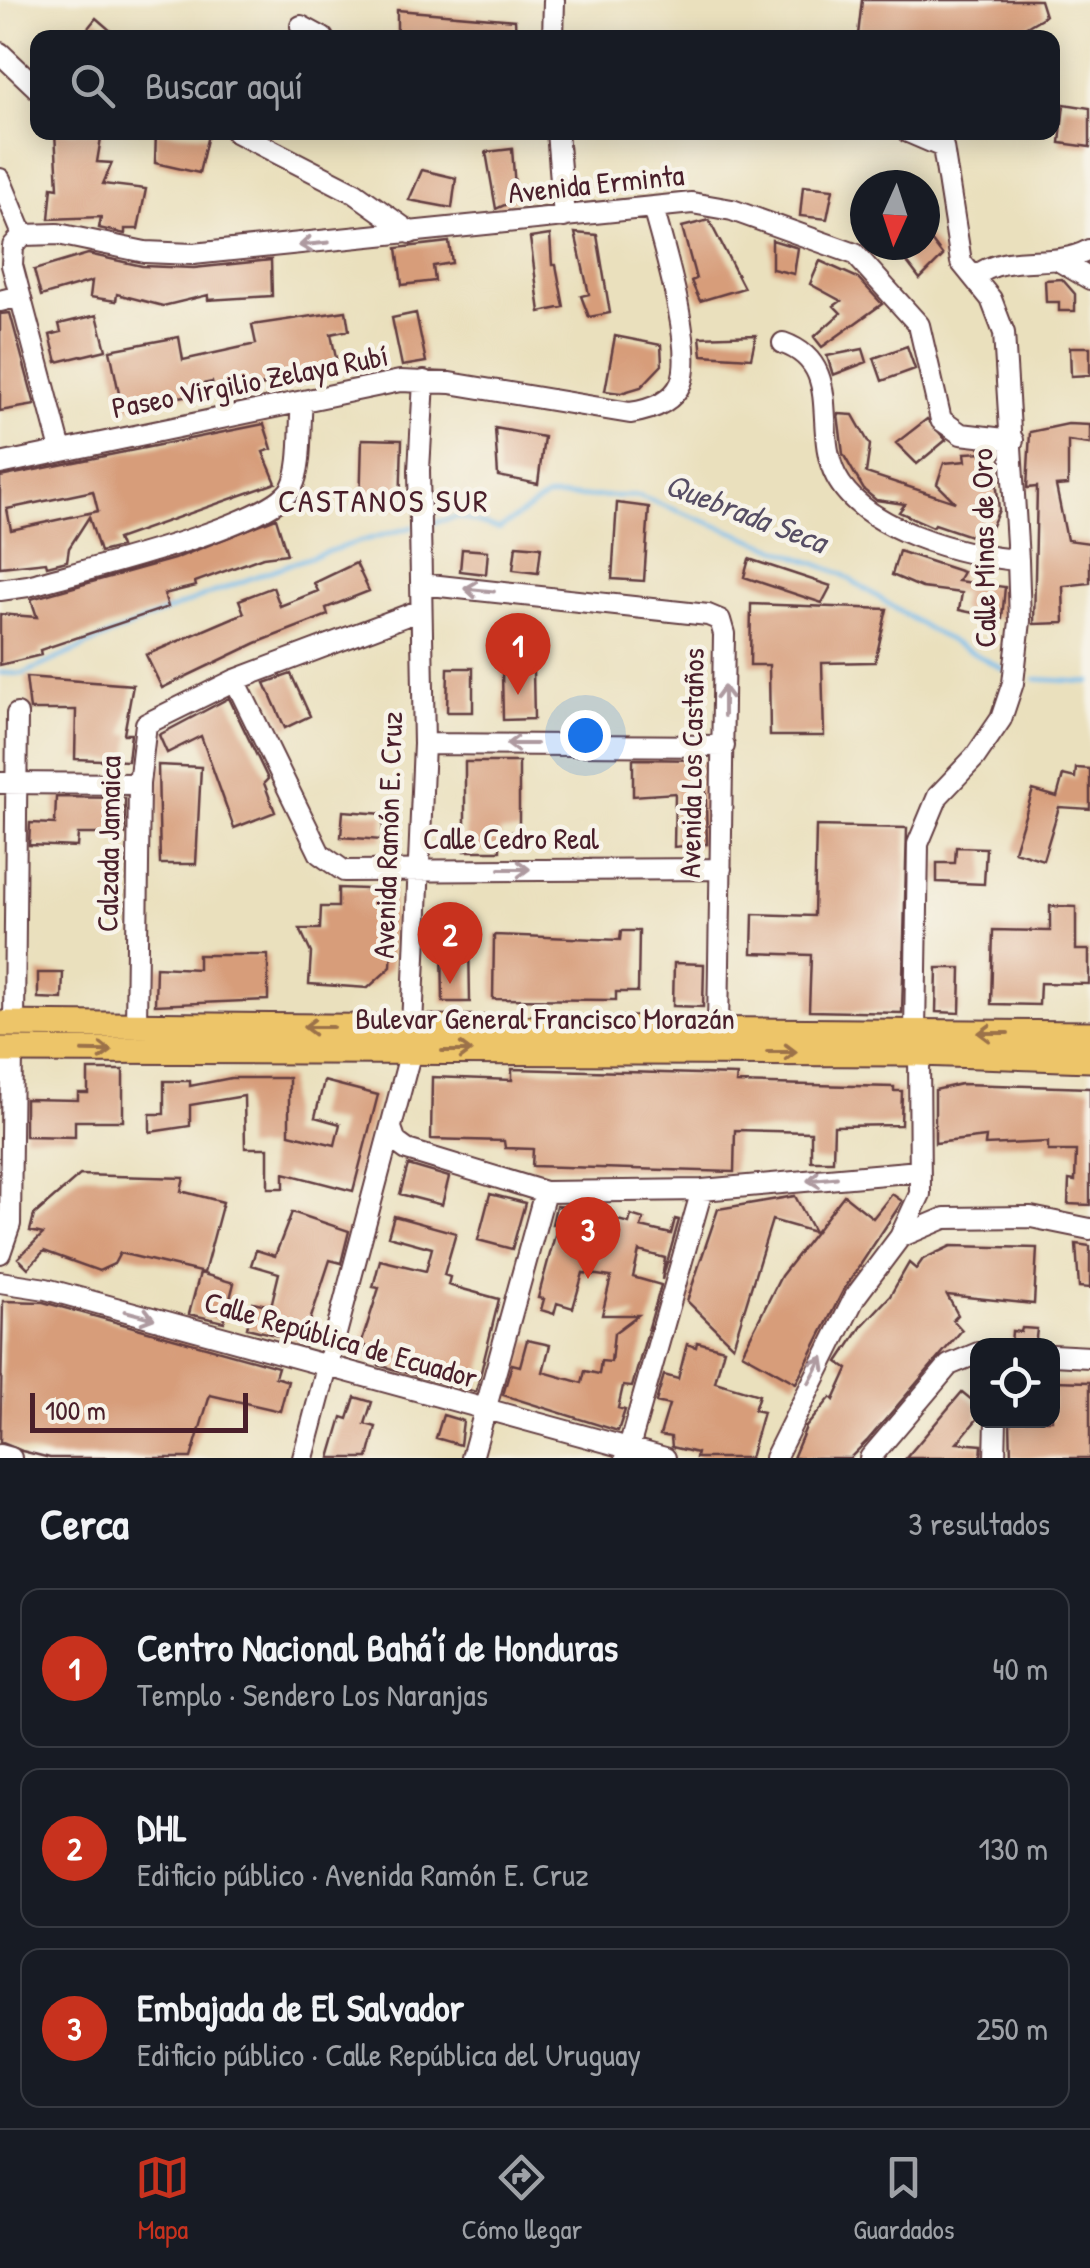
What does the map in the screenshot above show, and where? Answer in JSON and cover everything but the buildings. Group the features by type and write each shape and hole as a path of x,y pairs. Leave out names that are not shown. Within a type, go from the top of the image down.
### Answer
{"main road":[{"name":"Bulevar General Francisco Morazán","path":"7,1024 410,1039 917,1042 1090,1034"},
{"name":"Bulevar General Francisco Morazán","path":"6,1050 718,1030 917,1042 1090,1059"}],"street":[{"path":"553,30 554,0"},
{"path":"300,26 308,30"},
{"path":"0,53 30,81"},
{"path":"251,140 367,200 411,234"},
{"path":"559,140 564,218"},
{"name":"Calle Minas de Oro","path":"920,1194 918,844 938,796 975,758 1002,719 1013,682 1020,621 1013,440 1004,333 991,299 961,262 943,146 928,140"},
{"path":"0,179 23,235 13,246 10,299 62,450"},
{"path":"364,239 373,221 367,200"},
{"name":"Avenida Erminta","path":"23,235 58,234 145,252 193,254 713,205 820,238 854,254 918,325 941,420 962,434 1013,440"},
{"name":"Paseo Virgilio Zelaya Rubí","path":"0,464 400,382 424,381 630,413 662,404 675,392 685,366 670,270 653,208"},
{"path":"974,277 990,264 1061,262 1090,250 1090,277 1061,262"},
{"path":"784,344 803,350 818,370 830,460 857,504 884,522 974,554 1018,560"},
{"name":"Avenida Ramón E. Cruz","path":"304,1458 391,1128 410,1039 424,744 420,526 424,381"},
{"path":"0,590 28,586 237,524 280,501 292,487 302,403"},
{"name":"Avenida Los Castaños","path":"421,584 708,614 720,620 724,634 724,746 718,1030"},
{"name":"Calzada Jamaica","path":"136,1026 139,784 146,724 235,680 421,610"},
{"name":"Calle Cedro Real","path":"235,680 320,854 344,871 721,869"},
{"path":"7,1024 8,783 17,714"},
{"path":"424,744 724,746"},
{"path":"8,783 139,784"},
{"path":"0,1253 10,1224 6,1050"},
{"path":"391,1128 396,1142 407,1150 546,1192 702,1190 919,1172"},
{"path":"628,1454 702,1190"},
{"path":"472,1458 546,1192"},
{"path":"775,1458 855,1297 900,1237 920,1194 945,1218"},
{"path":"900,1237 945,1218 1031,1218 1090,1229"},
{"name":"Calle República de Ecuador","path":"0,1282 46,1289 628,1454 665,1458"},
{"path":"870,1458 949,1365 970,1356"},
{"path":"1060,1356 1090,1357"},
{"path":"996,1428 996,1458"},
{"path":"0,1455 11,1458"}],"waterway":[{"name":"Quebrada Seca","path":"427,524 457,517 499,529 547,497 639,496 840,573 928,629 1005,670"},
{"name":"Quebrada Seca","path":"0,673 23,674 264,573 413,527"},
{"path":"1035,679 1090,682"}],"place":[{"name":"Centro Nacional Bahá'í de Honduras","path":"518,695"},
{"name":"DHL","path":"450,984"},
{"name":"Embajada de El Salvador","path":"588,1279"}],"district":[{"name":"CASTANOS SUR","path":"384,501"}]}
